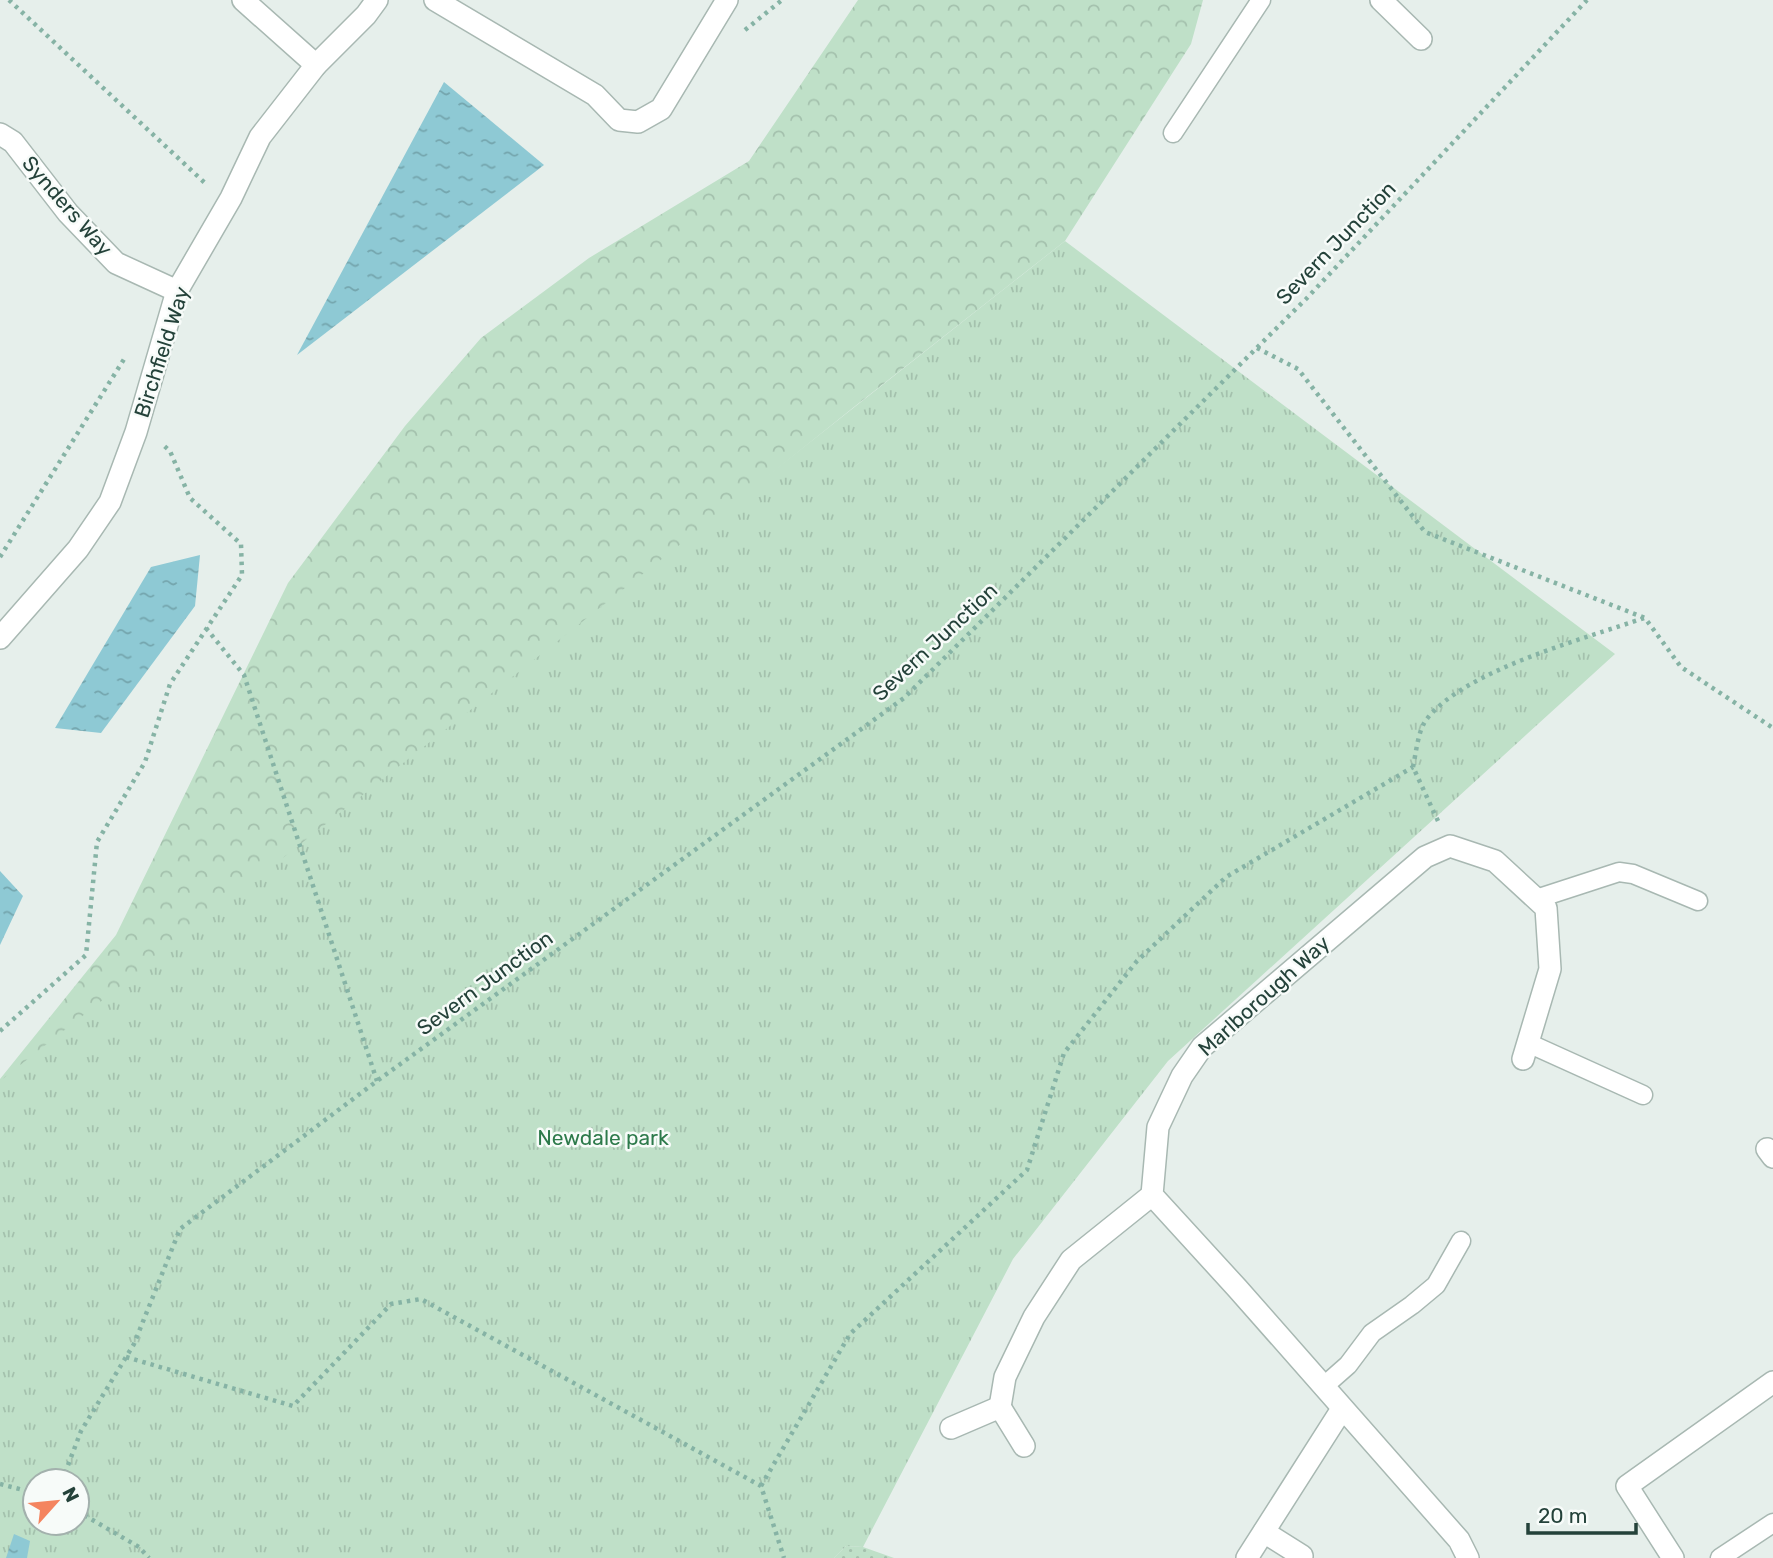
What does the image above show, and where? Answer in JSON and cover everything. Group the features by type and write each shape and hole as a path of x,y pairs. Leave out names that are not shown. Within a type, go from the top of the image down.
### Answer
{"street":[{"path":"243,0 316,65"},
{"name":"Birchfield Way","path":"0,638 8,613 78,548 110,502 136,432 177,291 231,198 260,137 316,65 366,15 377,0"},
{"path":"435,0 595,95 619,120 638,122 661,109 727,0"},
{"path":"1381,0 1421,39"},
{"name":"Synders Way","path":"0,134 13,142 68,213 116,263 177,291"},
{"path":"1450,846 1495,861 1546,908 1550,969 1526,1051"},
{"name":"Marlborough Way","path":"1153,1195 1158,1126 1182,1076 1202,1047 1425,856 1450,846"},
{"path":"1024,1446 1000,1407 1005,1377 1034,1317 1071,1260 1153,1195 1458,1540 1468,1558"},
{"path":"1673,1558 1627,1486 1773,1382"},
{"path":"951,1428 1000,1407"},
{"path":"1247,1558 1342,1409"},
{"path":"1264,1532 1302,1556"}],"lane":[{"path":"1172,132 1261,0"},
{"path":"1536,899 1619,872 1633,874 1698,901"},
{"path":"1526,1051 1643,1095"},
{"path":"1323,1387 1348,1365 1372,1333 1436,1284 1461,1241"},
{"path":"1720,1558 1773,1523"}],"path":[{"path":"9,0 204,184 231,198"},
{"name":"Severn Junction","path":"126,1357 134,1345 180,1229 377,1081 904,698 1306,299 1587,0"},
{"path":"1257,348 1298,369 1425,532 1644,618 1681,667 1773,728"},
{"path":"0,557 126,355"},
{"path":"0,1031 86,955 97,842 145,762 170,684 242,575 241,544 190,498 170,451 155,439 136,432"},
{"path":"1450,846 1413,767 1425,722 1452,695 1499,669 1644,618"},
{"path":"206,628 244,675 377,1081"},
{"path":"761,1486 850,1334 1027,1170 1064,1053 1137,961 1226,877 1413,767"},
{"path":"67,1467 81,1431 126,1357 293,1406 391,1304 421,1299 761,1486 784,1558"},
{"path":"0,1484 21,1489"},
{"path":"91,1519 139,1547 149,1558"}],"green space":[{"path":"858,0 1203,0 1191,44 1065,241 854,407 0,1095 0,1079 116,935 288,583 405,426 481,338 589,258 749,161"},
{"name":"Newdale park","path":"1065,241 1615,654 1168,1061 1013,1259 863,1547 846,1546 834,1558 0,1558 0,1081"},
{"path":"846,1546 863,1547 894,1558 834,1558"}],"water":[{"path":"444,82 544,165 297,355"},
{"path":"200,555 195,606 101,733 55,728 151,567"},
{"path":"0,871 23,896 0,945"},
{"path":"14,1534 30,1541 27,1558 6,1558"}]}
